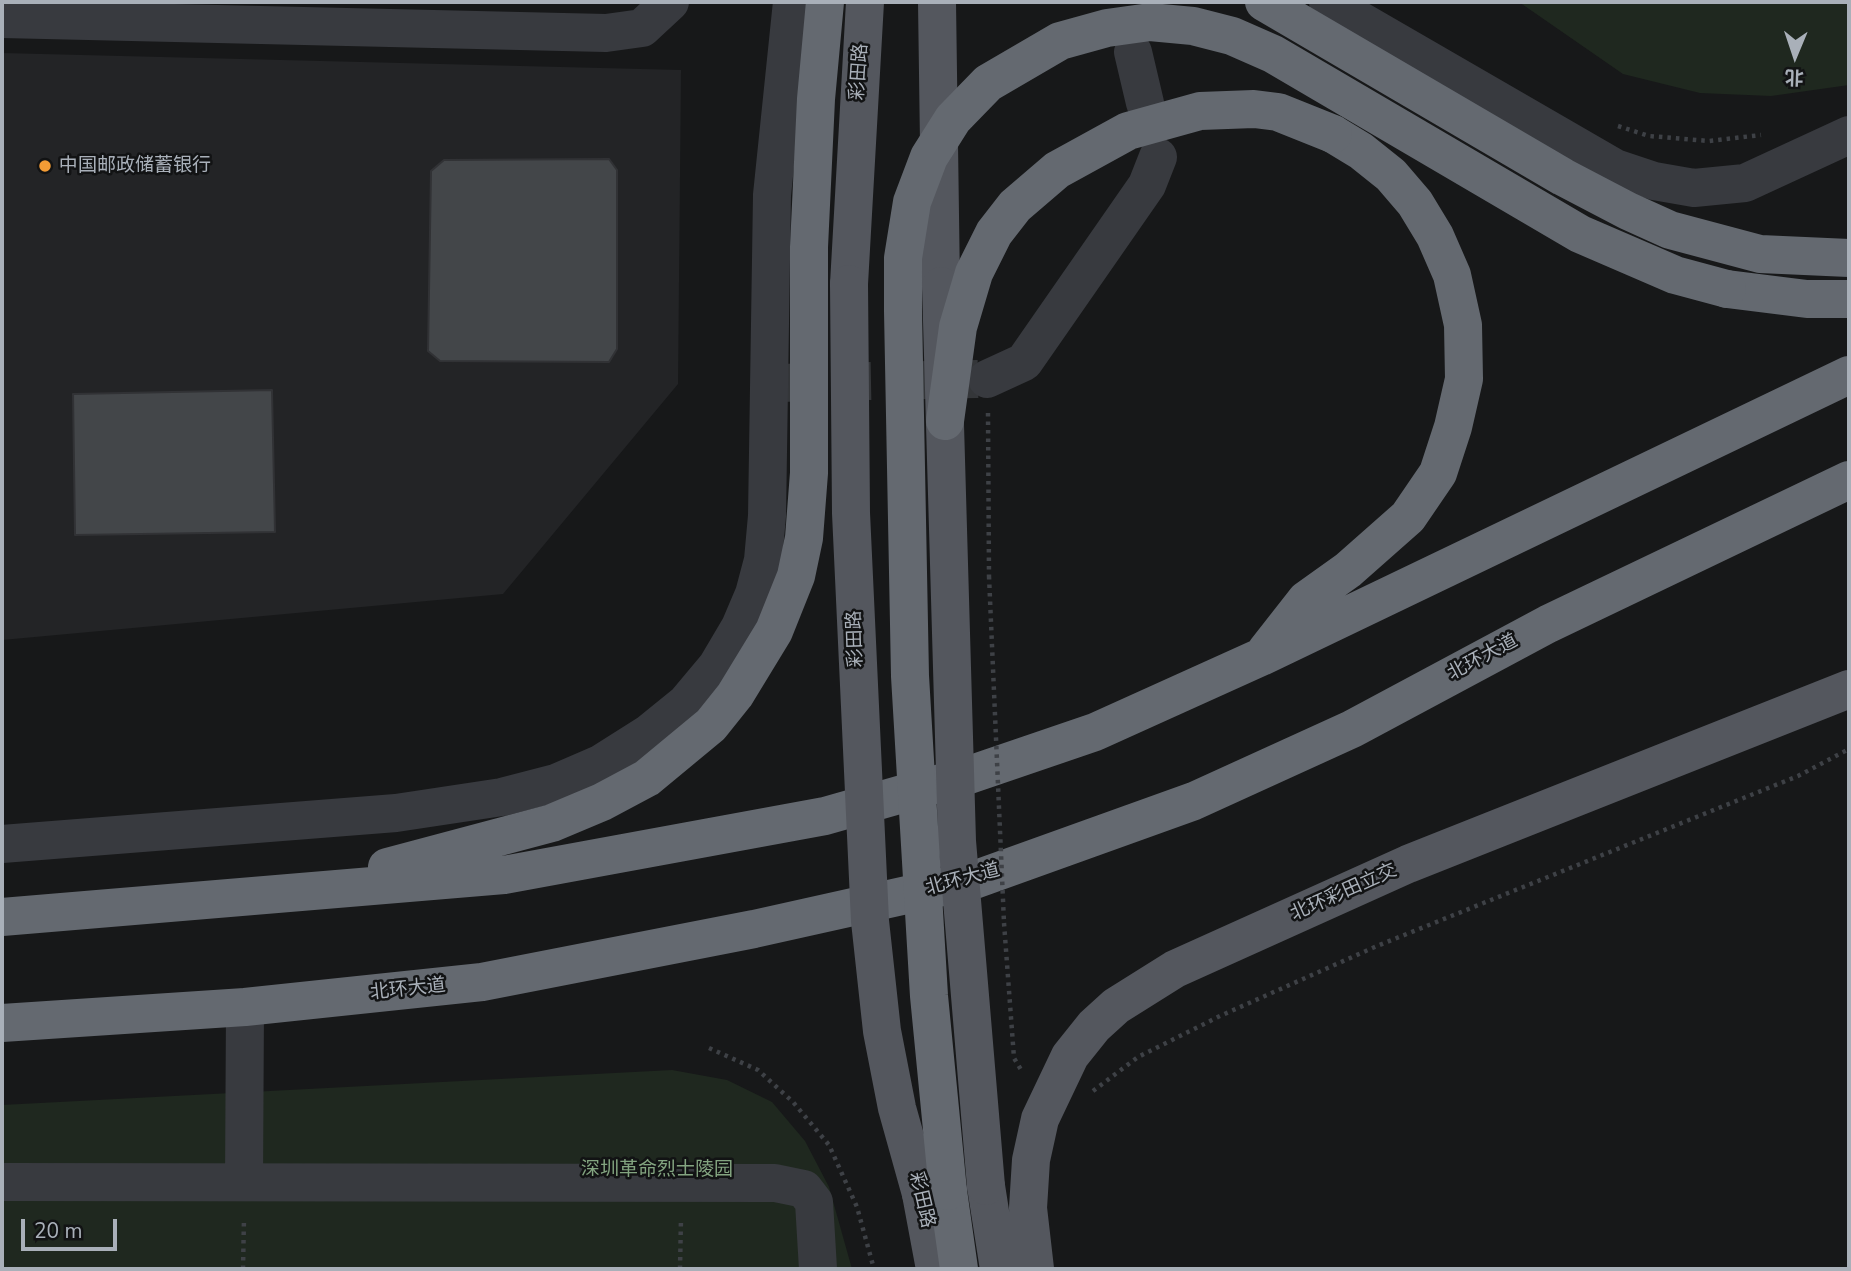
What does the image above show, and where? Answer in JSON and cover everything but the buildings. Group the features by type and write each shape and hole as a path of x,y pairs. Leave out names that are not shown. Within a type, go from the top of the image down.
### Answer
{"highway":[{"path":"272,894 540,826 602,802 647,778 710,725 758,660 786,603 804,538 809,473 809,247 816,99 825,2"},
{"path":"1268,4 1563,177 1670,230 1760,254 1849,258"},
{"path":"959,1269 935,1192 929,996 910,677 902,311 903,258 912,202 929,157 953,119 988,83 1060,41 1107,28 1150,22 1193,26 1233,36 1273,54 1580,234 1675,275 1727,289 1807,299 1849,299"},
{"path":"945,421 958,327 974,273 994,233 1015,206 1057,170 1129,131 1200,111 1254,109 1278,112 1333,134 1361,151 1391,176 1415,203 1435,236 1452,275 1463,325 1464,379 1453,428 1438,473 1408,517 1348,570 1306,600 1261,657"},
{"path":"2,917 503,875 825,816 969,775 1095,732 1261,657 1849,374"},
{"name":"北环大道","path":"2,1023 245,1007 482,982 754,929 974,880 1194,801 1339,734 1548,624 1849,480"}],"main road":[{"name":"彩田路","path":"865,2 849,284 851,513 870,921 884,1044 897,1108 935,1192 935,1269"},
{"path":"937,2 947,553 957,841 986,1186 999,1269"},
{"name":"北环彩田立交","path":"1035,1269 1028,1208 1031,1160 1040,1119 1070,1056 1094,1026 1116,1006 1175,969 1408,864 1849,689"}],"lane":[{"path":"2,19 606,33 642,28 670,2"},
{"path":"2,844 396,813 502,797 556,783 600,764 649,733 686,703 717,666 740,627 754,594 763,560 767,516 772,195 792,2"},
{"path":"1328,2 1615,168 1654,181 1694,188 1745,183 1849,135"},
{"path":"1133,52 1145,103"},
{"path":"987,391 1024,362 1147,185 1158,157"},
{"path":"244,1182 245,1007"},
{"path":"2,1182 775,1183 804,1189 814,1202 818,1222 818,1269"}],"path":[{"path":"1605,122 1649,136 1709,141 1773,134"},
{"path":"987,391 989,576 1003,896 1014,1058 1027,1077"},
{"path":"1087,1095 1138,1057 1220,1016 1377,946 1798,776 1849,749"},
{"path":"709,1048 758,1070 793,1102 829,1145 857,1207 874,1269"},
{"path":"243,1269 244,1182"},
{"path":"680,1269 681,1183"}],"shaded area":[{"path":"2,53 681,70 678,384 503,594 2,640"}],"green space":[{"path":"1519,2 1849,2 1849,85 1771,96 1700,93 1623,74"},
{"name":"深圳革命烈士陵园","path":"672,1070 727,1080 772,1102 805,1141 829,1187 852,1269 2,1269 2,1105"}],"tunnel":[{"path":"776,383 978,379"}],"place":[{"name":"中国邮政储蓄银行","path":"45,166"}]}
